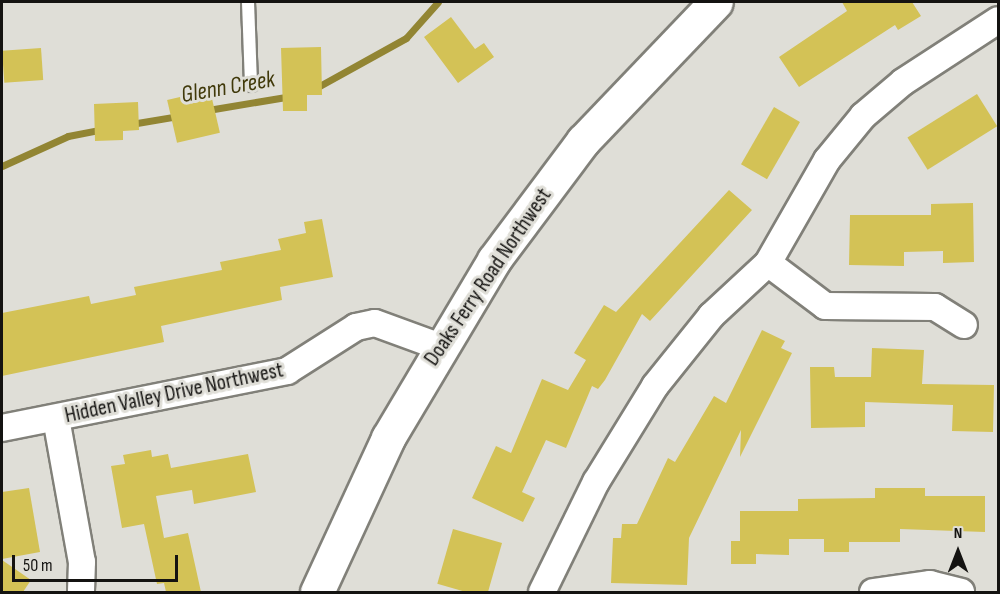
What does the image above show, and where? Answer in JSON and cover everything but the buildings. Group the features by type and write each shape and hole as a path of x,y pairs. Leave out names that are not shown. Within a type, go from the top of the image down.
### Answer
{"main road":[{"name":"Doaks Ferry Road Northwest","path":"317,592 360,493 438,346 583,141 716,2"}],"street":[{"path":"542,592 596,482 655,386 711,316 768,263 827,160 863,116 999,20"},
{"path":"768,263 825,306 935,307 964,325"},
{"name":"Hidden Valley Drive Northwest","path":"2,428 287,371 356,327 375,323 438,346"},
{"path":"56,418 82,562 81,592"},
{"path":"873,592 930,584 961,592"}],"lane":[{"path":"248,2 251,86"}],"waterway":[{"name":"Glenn Creek","path":"314,89 406,38 438,2"},
{"name":"Glenn Creek","path":"208,110 292,96"},
{"name":"Glenn Creek","path":"131,124 179,116"},
{"name":"Glenn Creek","path":"2,166 68,136 103,129"}]}
